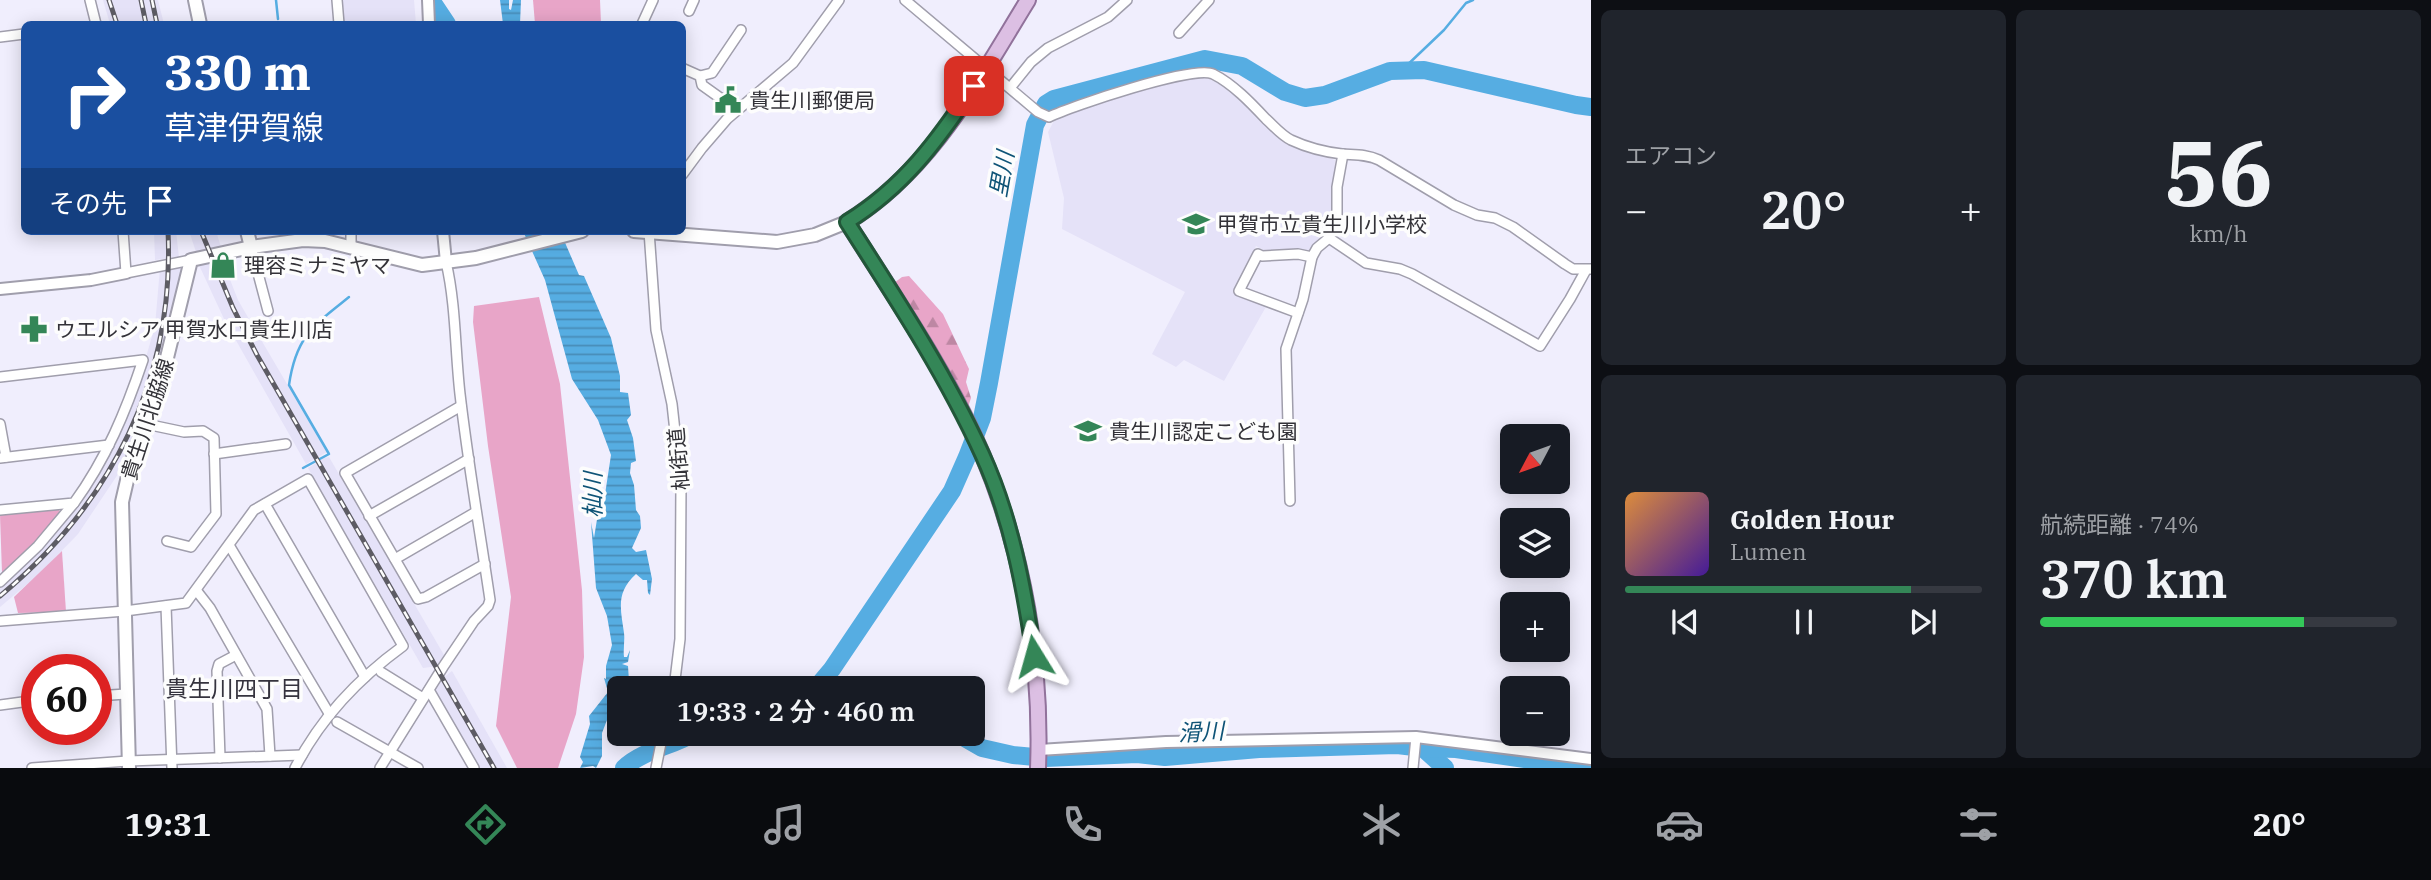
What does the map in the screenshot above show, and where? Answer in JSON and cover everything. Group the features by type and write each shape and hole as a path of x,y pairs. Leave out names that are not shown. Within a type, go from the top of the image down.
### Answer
{"main road":[{"path":"195,0 199,21"},
{"path":"686,235 777,242 815,236 847,222 895,187 936,142 1028,0"},
{"path":"847,222 956,401 983,456 1003,509 1027,607 1038,704 1038,759"},
{"path":"248,235 251,247"},
{"path":"191,260 251,247 303,240 325,241 422,265 490,255 567,235"},
{"name":"貴生川北脇線","path":"129,765 122,502 131,463 161,382 191,260"}],"street":[{"path":"90,0 95,21"},
{"path":"337,0 339,21"},
{"path":"428,0 429,21"},
{"path":"643,21 653,0"},
{"path":"689,11 694,0"},
{"path":"686,170 737,110 793,63 839,0"},
{"path":"905,0 1049,117 1130,89 1206,72 1228,84 1287,139 1315,148 1379,160 1454,205 1477,215 1495,218 1513,227 1573,269 1588,269"},
{"path":"1010,88 1031,62 1048,48 1108,17 1127,0"},
{"path":"1179,33 1209,0"},
{"path":"686,70 700,76 712,73 741,30"},
{"path":"0,37 21,34"},
{"path":"700,76 702,85 737,110"},
{"path":"1290,501 1284,356 1312,257 1317,248 1329,238 1337,220 1337,187 1343,154"},
{"path":"123,235 126,272"},
{"path":"351,235 351,247"},
{"path":"380,768 490,600 461,406 454,345 452,261 444,235"},
{"name":"杣街道","path":"649,235 656,330 672,404 681,486 680,639 675,676"},
{"path":"1329,238 1366,263 1412,274 1540,346 1588,269"},
{"path":"251,247 268,310"},
{"path":"1298,313 1239,290 1258,254 1298,254 1312,257"},
{"path":"0,289 91,280 191,260"},
{"path":"0,377 143,360 109,445 74,503 38,545 0,582"},
{"path":"461,406 345,473 418,599 485,564"},
{"path":"0,424 3,457 109,445"},
{"path":"146,424 184,432 203,431 214,438 216,514 191,547 167,541"},
{"path":"214,454 286,444"},
{"path":"369,516 469,459"},
{"path":"0,621 186,603 254,510 308,479 403,646 365,677 302,755 295,768"},
{"path":"0,510 74,503"},
{"path":"265,504 365,677"},
{"path":"395,559 476,512"},
{"path":"229,545 333,719 418,768"},
{"path":"196,590 210,608 267,709 270,756"},
{"path":"166,606 172,764"},
{"path":"220,758 217,671 219,664 236,655"},
{"path":"381,672 426,694 474,768"},
{"path":"112,695 126,694"},
{"path":"0,705 21,702"},
{"path":"1413,768 1415,740"},
{"path":"1038,759 1166,742 1415,740 1591,759"},
{"path":"657,766 661,746"},
{"path":"32,768 172,764 220,758 302,755"}],"shaded area":[{"path":"103,0 158,0 163,21 109,21"},
{"path":"341,0 414,0 416,21 343,21"},
{"name":"甲賀市立貴生川小学校","path":"1198,76 1226,87 1284,142 1335,160 1333,219 1325,236 1310,252 1265,251 1256,246 1234,293 1267,305 1224,381 1184,360 1176,367 1152,354 1185,292 1062,229 1064,198 1048,132 1055,119 1092,104"},
{"path":"154,235 176,235 179,257 155,260"},
{"path":"190,235 217,235 221,247 196,252"},
{"path":"222,259 238,300 327,452 306,464 225,321 198,263"},
{"path":"182,266 164,360 128,455 118,474 78,534 38,575 0,607 0,587 75,505 144,364 155,326 160,268"},
{"path":"329,457 444,655 438,666 423,668 308,468"},
{"path":"452,671 507,768 478,768 434,690 438,682"}],"green space":[{"path":"533,0 600,0 601,21 535,21"},
{"path":"909,276 943,314 969,369 966,382 971,398 968,407 894,283"},
{"path":"539,297 560,384 582,590 584,657 576,714 558,768 517,768 496,726 511,597 488,446 473,322 474,306"},
{"path":"59,509 60,513 30,549 2,573 0,515"},
{"path":"62,551 66,612 18,613 14,597"}],"water":[{"path":"500,0 509,0 511,10 513,0 521,0 520,21 503,21"},
{"path":"525,235 562,235 579,275 584,276 611,338 620,376 620,392 628,393 631,415 627,420 636,461 631,463 630,473 641,528 632,548 636,552 646,550 652,579 650,595 647,580 636,574 622,595 624,657 627,657 630,650 628,662 622,664 628,666 629,676 607,676 607,688 604,678 606,679 606,666 612,645 607,616 596,588 591,522 594,538 599,507 604,501 611,455 598,420 572,379 545,280"},
{"path":"607,693 607,720 602,733 602,756 596,768 580,768 583,762 580,757 590,724 589,716"}],"waterway":[{"path":"276,0 278,19"},
{"path":"431,0 445,21"},
{"path":"1402,70 1444,30 1466,3 1473,0"},
{"name":"里川","path":"826,676 952,491 982,418 1035,125 1046,104 1054,99 1205,59 1242,66 1285,92 1305,98 1325,95 1390,71 1424,70 1591,107"},
{"path":"303,468 329,454 289,385 292,368 308,333 349,297"},
{"name":"滑川","path":"979,746 1013,755 1045,758 1137,754 1165,757 1259,749 1397,745 1423,748 1445,768"},
{"name":"滑川","path":"624,768 664,746"},
{"path":"1423,748 1456,749 1586,768"}],"railway":[{"path":"109,0 116,21"},
{"path":"141,0 145,21"},
{"path":"152,0 156,21"},
{"path":"0,596 40,560 74,520 104,478 129,434 147,387 160,337 167,285 168,235"},
{"path":"203,235 233,308 257,355 494,768"}],"place":[{"name":"貴生川郵便局","path":"728,100"},
{"name":"甲賀市立貴生川小学校","path":"1196,224"},
{"name":"理容ミナミヤマ","path":"223,265"},
{"name":"ウエルシア 甲賀水口貴生川店","path":"34,329"},
{"name":"貴生川認定こども園","path":"1088,431"}],"district":[{"name":"貴生川四丁目","path":"234,688"}],"route":[{"path":"974,86 936,142 895,187 847,222 956,401 983,456 1016,554 1034,656"}],"water label":[{"name":"杣川","path":"592,495"}]}
